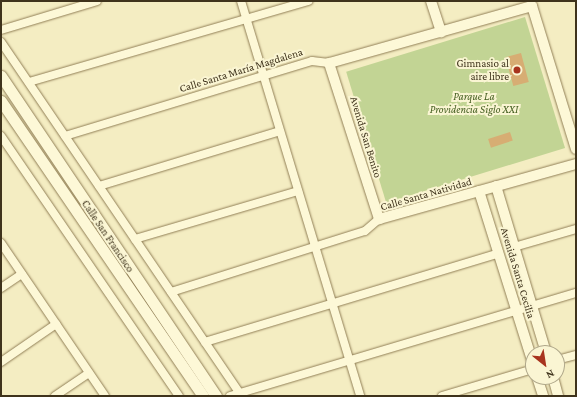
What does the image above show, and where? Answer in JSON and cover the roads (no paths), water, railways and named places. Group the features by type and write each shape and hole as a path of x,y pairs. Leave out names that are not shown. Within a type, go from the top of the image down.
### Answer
{"main road":[{"name":"Calle San Francisco","path":"1,76 216,396"},
{"name":"Calle San Francisco","path":"1,101 203,396"}],"street":[{"path":"1,30 97,1"},
{"path":"241,1 360,396"},
{"path":"28,82 308,1"},
{"path":"432,1 441,32"},
{"path":"535,4 576,149"},
{"name":"Calle Santa María Magdalena","path":"65,136 312,61 329,63 535,4"},
{"path":"1,42 241,395"},
{"name":"Avenida San Benito","path":"329,63 379,219"},
{"path":"99,186 280,131"},
{"path":"1,136 179,396"},
{"name":"Calle Santa Natividad","path":"171,292 365,231 379,219 576,164"},
{"name":"Avenida Santa Cecilia","path":"496,186 543,345"},
{"path":"135,240 298,191"},
{"name":"Avenida Santa Cecilia","path":"479,191 527,345"},
{"path":"514,247 576,229"},
{"path":"1,243 105,396"},
{"path":"205,342 499,253"},
{"path":"1,288 22,274"},
{"path":"230,396 241,395 576,293"},
{"path":"1,362 56,324"},
{"path":"565,358 576,355"},
{"path":"442,396 525,371"},
{"path":"55,396 89,373"},
{"path":"540,385 543,396"},
{"path":"555,385 558,396"}],"place":[{"name":"Gimnasio al aire libre","path":"517,70"}],"park label":[{"name":"Parque La Providencia Siglo XXI","path":"474,103"}]}
